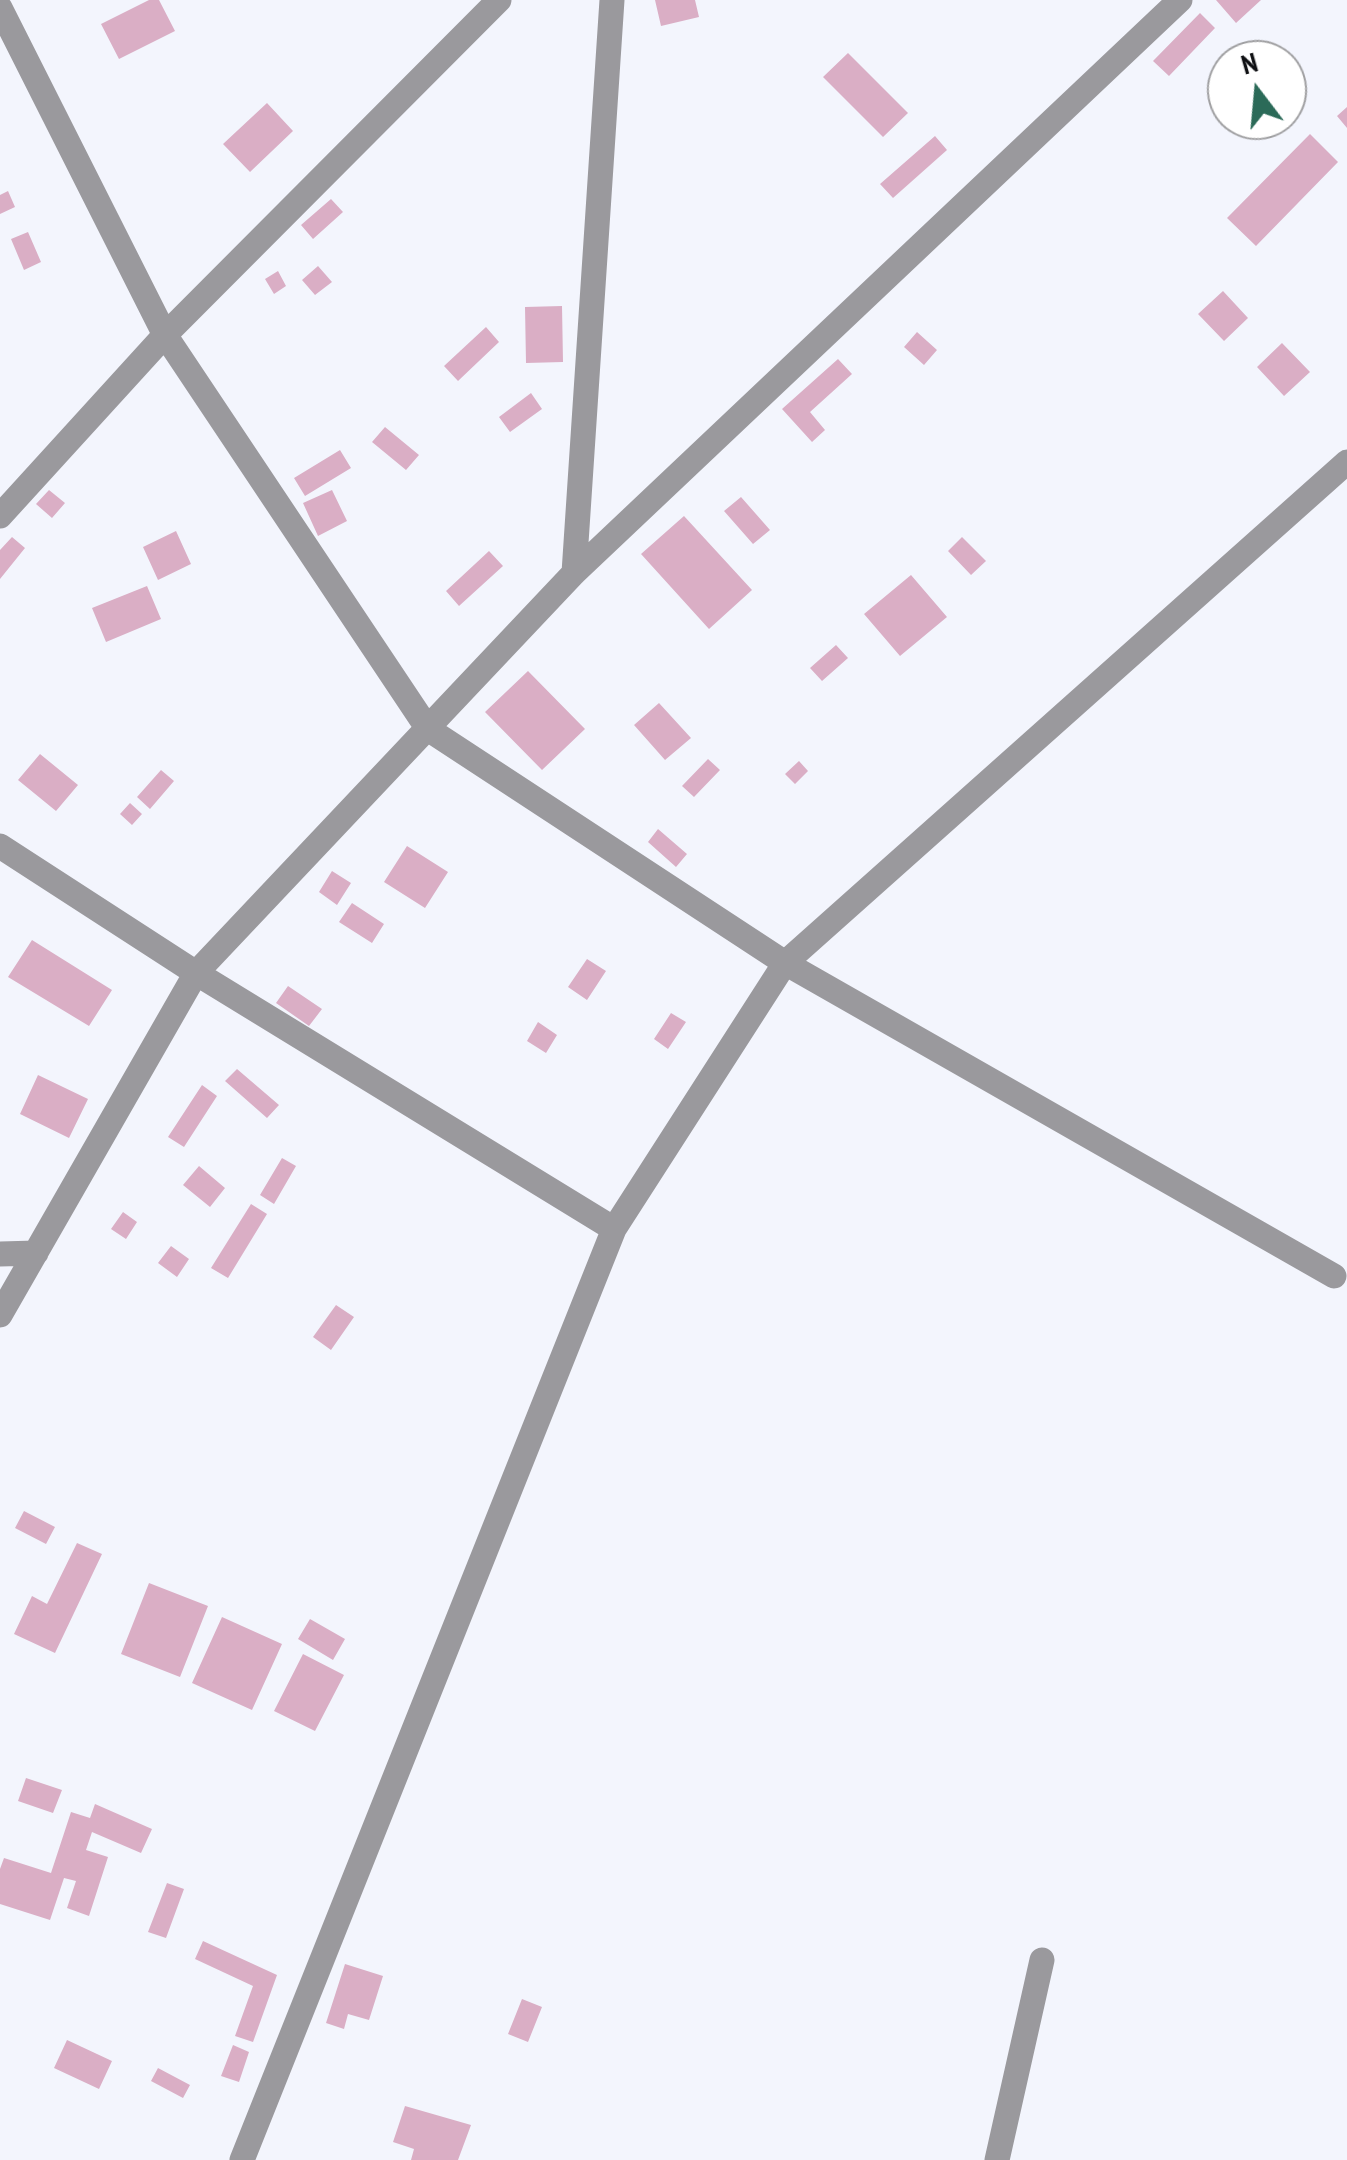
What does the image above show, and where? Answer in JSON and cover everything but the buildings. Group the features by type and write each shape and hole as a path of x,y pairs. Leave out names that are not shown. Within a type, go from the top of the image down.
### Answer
{"street":[{"path":"0,516 165,335 499,0"},
{"path":"574,573 612,0"},
{"path":"0,1315 196,972 574,573 1180,0"},
{"path":"0,8 165,335 428,730 785,963 1334,1276"},
{"path":"242,2160 614,1229 785,963 1347,462"},
{"path":"0,846 196,972 614,1229"},
{"path":"0,1254 36,1252"},
{"path":"997,2160 1042,1960"}]}
